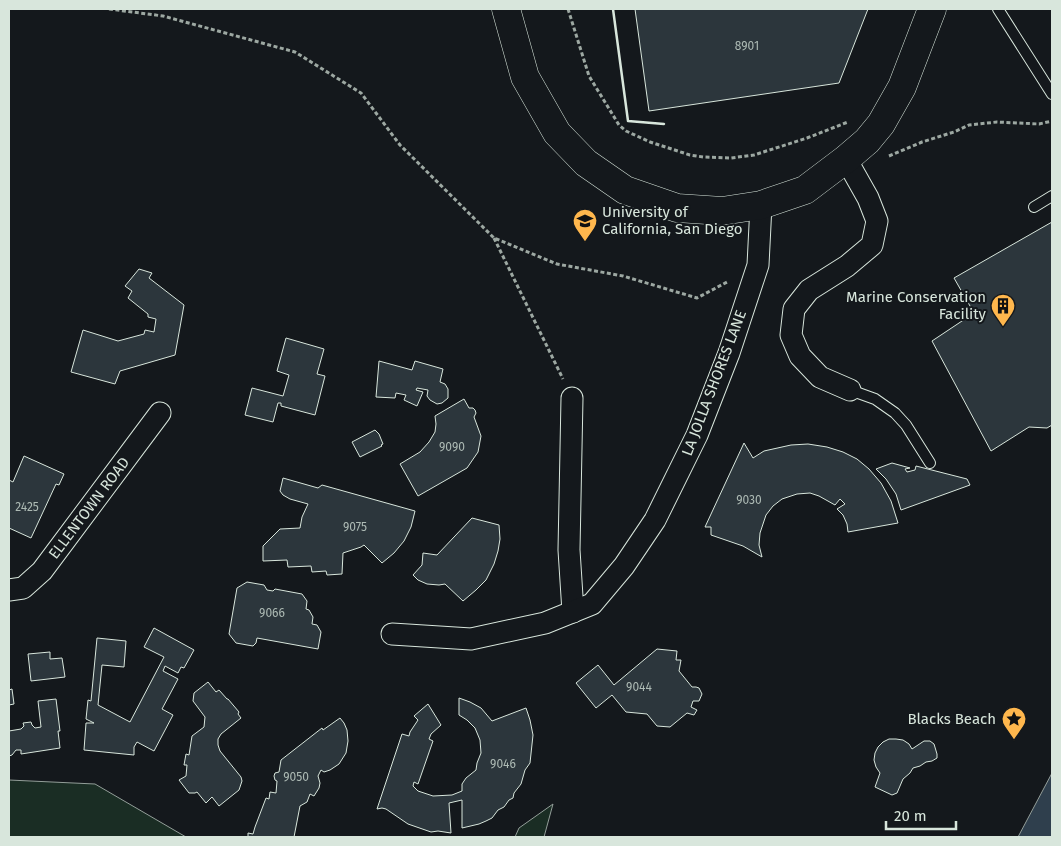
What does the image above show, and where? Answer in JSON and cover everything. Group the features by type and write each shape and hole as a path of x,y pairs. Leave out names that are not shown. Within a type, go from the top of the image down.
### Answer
{"main road":[{"path":"506,9 525,77 557,133 586,163 626,190 677,208 722,211 761,205 805,190 867,142 881,124 902,87 932,9"}],"street":[{"path":"846,159 868,198 877,221 872,245 847,266 809,290 794,309 791,334 800,356 820,377 850,390"},
{"name":"LA JOLLA SHORES LANE","path":"392,634 471,639 545,623 592,604 624,566 655,520 697,435 758,265 761,205"},
{"path":"572,398 569,550 573,612"},
{"name":"ELLENTOWN ROAD","path":"9,590 22,588 42,571 160,413"}],"lane":[{"path":"998,9 1052,94"},
{"path":"1034,207 1052,196"},
{"path":"850,390 875,399 895,413 906,425 930,463"}],"path":[{"path":"109,9 162,16 295,52 361,93 400,145 494,238 572,398"},
{"path":"568,9 589,76 619,125 626,131 650,142 704,158 754,156 848,122"},
{"path":"889,156 969,125 998,122 1039,124 1052,121"},
{"path":"494,238 557,264 624,276 697,298 758,265"}],"green space":[{"path":"9,780 95,784 186,837 9,837"},
{"path":"553,804 544,837 515,837 519,828"}],"water":[{"path":"1052,773 1052,837 1018,837"}],"building":[{"path":"635,9 868,9 839,83 649,111"},
{"name":"Marine Conservation Facility","path":"1052,222 1052,425 1047,428 1029,427 991,451 932,341 974,313 954,278"},
{"path":"139,269 152,273 149,278 184,305 175,355 120,371 115,384 71,372 83,330 118,341 144,334 145,330 154,332 156,319 148,317 148,314 128,298 132,291 125,286"},
{"path":"286,338 324,349 317,374 325,376 315,415 281,406 281,403 278,403 273,422 245,415 252,388 283,396 289,375 277,371"},
{"path":"379,361 412,370 415,361 443,369 440,382 445,384 448,389 448,398 442,403 437,404 427,396 428,390 417,388 416,390 423,392 417,406 404,400 406,395 396,393 395,398 376,397"},
{"path":"464,399 469,408 473,408 476,413 474,417 481,436 478,452 467,468 418,496 400,464 420,452 429,442 435,432 435,416"},
{"path":"375,430 379,434 382,446 360,457 352,442"},
{"path":"744,443 753,458 764,451 791,445 808,444 827,447 857,459 881,483 891,501 898,523 848,532 843,515 837,509 845,504 840,499 835,505 810,493 797,494 782,499 766,515 760,533 759,545 762,557 743,546 711,535 711,527 705,527"},
{"path":"24,456 64,474 59,485 56,484 31,538 9,528 9,480 13,482"},
{"path":"892,463 910,468 905,469 907,472 915,470 916,466 967,479 970,485 901,510 896,494 886,479 876,469"},
{"path":"283,478 318,488 322,485 415,511 411,527 404,541 382,563 364,545 343,553 342,574 327,575 326,571 312,572 311,566 288,567 287,560 263,561 263,546 280,529 300,528 302,517 308,504 283,495 280,491"},
{"path":"472,518 499,525 500,539 494,564 486,580 463,601 445,584 427,584 418,580 413,575 422,565 423,553 437,555"},
{"path":"247,582 264,585 267,590 273,591 275,589 302,594 307,601 306,609 309,610 313,617 312,624 317,625 321,632 318,649 257,638 253,646 236,643 229,634 237,588"},
{"path":"154,628 194,650 184,668 181,667 178,673 165,666 163,671 178,679 162,709 173,715 154,751 137,742 134,747 134,755 84,750 86,723 94,723 86,719 88,700 91,701 97,638 126,641 124,667 102,665 98,705 130,722 164,657 144,647"},
{"path":"657,649 677,651 676,660 681,660 679,671 692,687 699,688 702,694 699,701 693,701 691,707 697,710 694,715 687,713 670,727 657,726 647,714 626,712 612,695 596,708 576,683 598,665 614,685"},
{"path":"50,652 50,659 62,658 65,677 31,681 28,654"},
{"path":"208,682 216,692 219,690 228,699 239,712 238,714 241,718 221,734 218,739 220,751 241,777 242,781 239,790 219,806 212,797 206,803 197,792 189,793 179,780 186,776 187,765 184,765 186,754 189,755 192,736 204,727 205,717 193,701 194,693"},
{"path":"12,689 14,704 9,705 9,690"},
{"path":"459,698 481,708 492,721 526,708 533,735 530,763 513,798 498,810 492,818 479,824 462,828 462,800 449,803 451,833 431,832 408,824 386,809 377,809 402,734 409,736 418,720 414,716 428,704 441,725 431,734 429,739 433,741 418,784 414,782 413,786 418,791 433,796 452,795 462,791 462,784 466,778 476,770 481,753 480,740 475,728 459,715"},
{"path":"56,699 60,748 21,754 21,750 16,750 9,756 9,731 21,729 24,726 23,723 31,722 35,728 41,727 38,701"},
{"path":"340,718 347,730 346,753 339,764 324,772 321,770 318,776 319,788 314,796 310,794 307,802 300,806 294,837 248,837 248,833 253,834 266,798 269,799 270,792 276,793 277,781 274,776 275,773 279,772 281,760 322,728 323,730"},
{"path":"889,739 903,740 912,749 924,741 930,741 934,744 937,754 937,758 932,761 913,768 903,779 897,793 892,795 875,787 880,773 874,760 875,753 883,742"}],"wall":[{"path":"613,9 628,121 664,124"}],"place":[{"name":"University of California, San Diego","path":"585,242"},
{"name":"Marine Conservation Facility","path":"1003,327"},
{"name":"Blacks Beach","path":"1014,740"}]}
